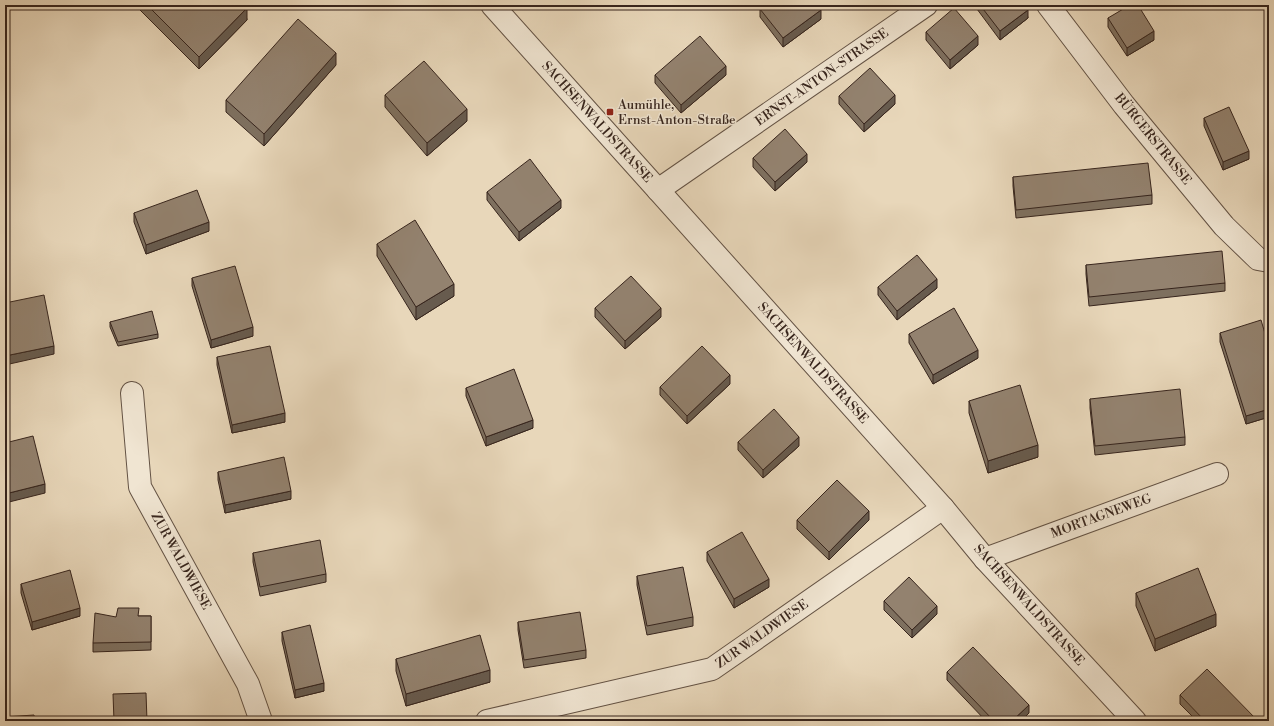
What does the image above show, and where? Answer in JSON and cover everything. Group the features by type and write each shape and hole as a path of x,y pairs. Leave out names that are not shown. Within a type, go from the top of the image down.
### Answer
{"street":[{"name":"SACHSENWALDSTRASSE","path":"492,5 942,508 985,559 1135,721"},
{"name":"ERNST-ANTON-STRASSE","path":"658,190 926,5"},
{"name":"BÜRGERSTRASSE","path":"1048,5 1124,105 1224,226 1258,259 1269,261"},
{"name":"ZUR WALDWIESE","path":"132,393 140,488 248,684 261,721"},
{"name":"MORTAGNEWEG","path":"985,559 1217,474"},
{"name":"ZUR WALDWIESE","path":"487,721 712,669 942,508"}],"building":[{"path":"147,5 244,5 247,8 199,57"},
{"path":"765,5 817,5 821,10 783,38 760,9"},
{"path":"980,5 1025,5 1028,10 1000,31"},
{"path":"1130,5 1138,5 1154,31 1127,48 1108,18"},
{"path":"954,8 978,36 950,60 926,32"},
{"path":"298,19 336,53 264,134 226,100"},
{"path":"700,36 726,66 681,105 655,75"},
{"path":"424,61 467,109 427,143 385,95"},
{"path":"870,68 895,95 864,124 839,96"},
{"path":"1229,107 1249,151 1223,162 1204,118"},
{"path":"785,129 807,154 775,182 753,158"},
{"path":"530,159 561,200 519,232 487,192"},
{"path":"1148,163 1152,195 1016,210 1013,177"},
{"path":"197,190 209,222 146,245 134,213"},
{"path":"415,220 454,284 416,307 377,244"},
{"path":"1222,251 1225,283 1089,297 1086,265"},
{"path":"917,255 937,279 897,311 878,287"},
{"path":"235,266 253,327 211,340 192,278"},
{"path":"631,276 661,308 625,341 595,308"},
{"path":"44,295 54,346 5,356 5,303"},
{"path":"954,308 978,350 933,375 909,334"},
{"path":"152,311 158,334 118,342 110,322"},
{"path":"1261,320 1269,347 1269,409 1246,416 1220,333"},
{"path":"270,346 285,413 232,425 217,357"},
{"path":"702,346 730,375 687,416 660,387"},
{"path":"514,369 533,420 486,437 466,388"},
{"path":"1020,385 1038,445 988,461 969,401"},
{"path":"1180,389 1185,437 1095,446 1090,399"},
{"path":"774,409 799,437 763,470 738,442"},
{"path":"33,436 45,484 5,494 5,443"},
{"path":"284,457 291,491 225,505 218,472"},
{"path":"837,480 869,511 829,552 797,520"},
{"path":"742,532 769,579 734,599 707,552"},
{"path":"320,540 326,574 260,587 253,553"},
{"path":"683,567 693,617 647,626 637,576"},
{"path":"1198,568 1216,614 1155,639 1136,593"},
{"path":"70,570 80,608 32,622 21,584"},
{"path":"909,577 937,606 912,630 884,601"},
{"path":"118,608 139,608 138,616 151,616 151,642 93,643 95,613 116,617"},
{"path":"580,612 586,650 524,660 518,622"},
{"path":"310,625 324,683 295,690 282,632"},
{"path":"480,635 490,670 406,694 396,659"},
{"path":"973,647 1029,705 1012,721 994,721 947,672"},
{"path":"1207,669 1258,721 1205,721 1180,695"},
{"path":"146,693 147,721 114,721 113,694"},
{"path":"34,715 35,721 5,721 5,717"}],"place":[{"name":"Aumühle, Ernst-Anton-Straße","path":"610,112"}]}
